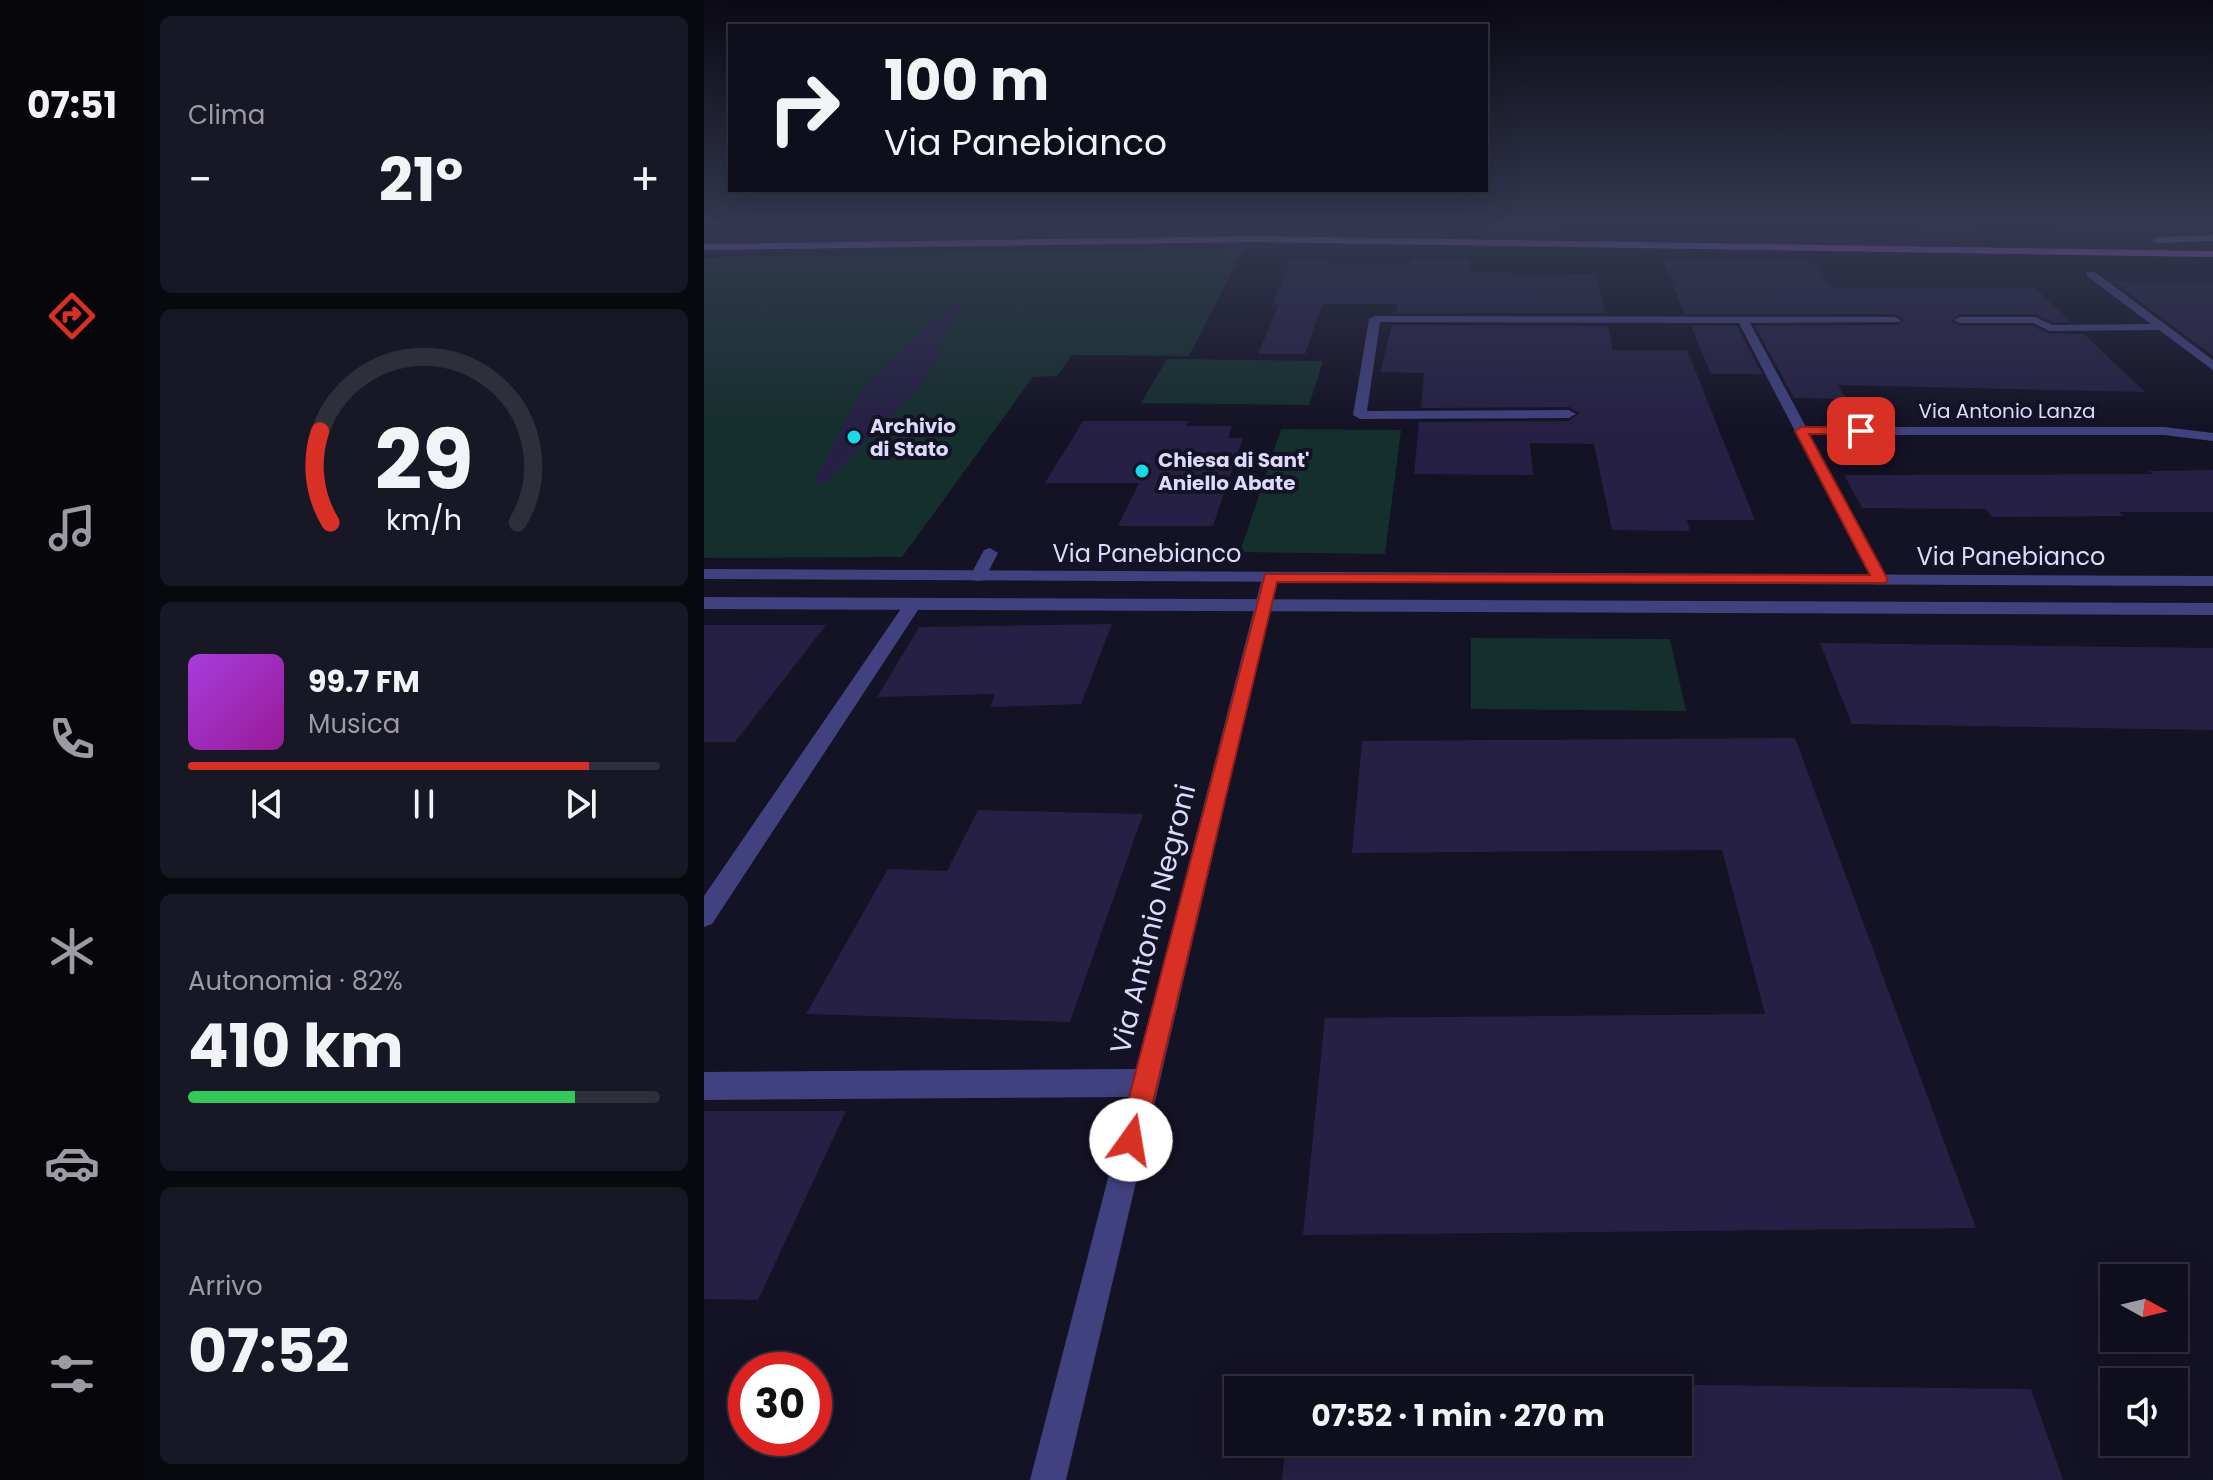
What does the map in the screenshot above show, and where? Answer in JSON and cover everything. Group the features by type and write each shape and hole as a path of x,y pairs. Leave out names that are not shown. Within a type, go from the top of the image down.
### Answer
{"street":[{"path":"2114,291 2213,366"},
{"path":"1569,414 1360,415 1375,319 1895,320"},
{"path":"1960,320 2035,320 2050,328 2162,327"},
{"path":"1743,321 1880,580"},
{"name":"Via Antonio Lanza","path":"1801,431 2164,431 2213,437"},
{"path":"978,576 990,553"},
{"name":"Via Panebianco","path":"704,574 2213,581"},
{"name":"Via Antonio Negroni","path":"1048,1480 1270,578"},
{"path":"704,603 2213,609"},
{"path":"704,916 913,604"},
{"path":"704,1086 1145,1083"}],"green space":[{"path":"704,291 1222,291 1189,356 1072,355 1057,376 1033,377 902,557 704,558"},
{"path":"1167,359 1323,361 1309,405 1141,403"},
{"path":"1281,429 1401,430 1385,554 1240,552"},
{"path":"1471,638 1670,639 1686,711 1471,709"}],"building":[{"path":"1278,291 1600,291 1605,313 1395,313 1398,304 1322,304 1305,354 1258,354 1279,304 1273,304"},
{"path":"1675,291 2038,291 2071,322 2053,322 2035,314 1960,314 1951,321 1960,326 2032,326 2050,334 2084,334 2145,392 1838,385 1846,399 1794,398 1755,326 1899,325 1904,320 1895,314 1685,314"},
{"path":"2126,291 2213,291 2213,356"},
{"path":"964,294 926,380 822,486 814,480 865,385"},
{"path":"1392,325 1608,326 1613,350 1687,350 1755,520 1687,520 1690,531 1612,530 1594,444 1530,443 1533,475 1414,474 1419,422 1569,421 1579,413 1569,407 1421,408 1424,373 1380,372"},
{"path":"1691,326 1737,326 1762,374 1711,374"},
{"name":"Chiesa di Sant' Aniello Abate","path":"1083,421 1189,421 1186,426 1232,426 1228,438 1243,438 1213,526 1118,526 1139,483 1045,483"},
{"path":"2213,470 2213,512 2119,512 2123,516 1992,517 1986,509 1862,508 1844,475 2153,474 2149,471"},
{"path":"1112,624 1081,704 990,707 995,694 877,697 919,627"},
{"path":"704,625 826,625 735,742 704,742"},
{"path":"1820,643 2213,648 2213,730 1852,724"},
{"path":"1795,738 1976,1228 1303,1235 1325,1018 1765,1014 1722,850 1352,853 1362,741"},
{"path":"978,810 1143,814 1070,1022 806,1014 888,869 947,871"},
{"path":"704,1111 846,1111 758,1300 704,1299"},
{"path":"1692,1385 2031,1389 2063,1480 1282,1480 1285,1456 1692,1456"}],"place":[{"name":"Archivio di Stato","path":"854,437"},
{"name":"Chiesa di Sant' Aniello Abate","path":"1142,471"}],"route":[{"path":"1131,1140 1270,578 1880,580 1801,431 1861,431"}]}
